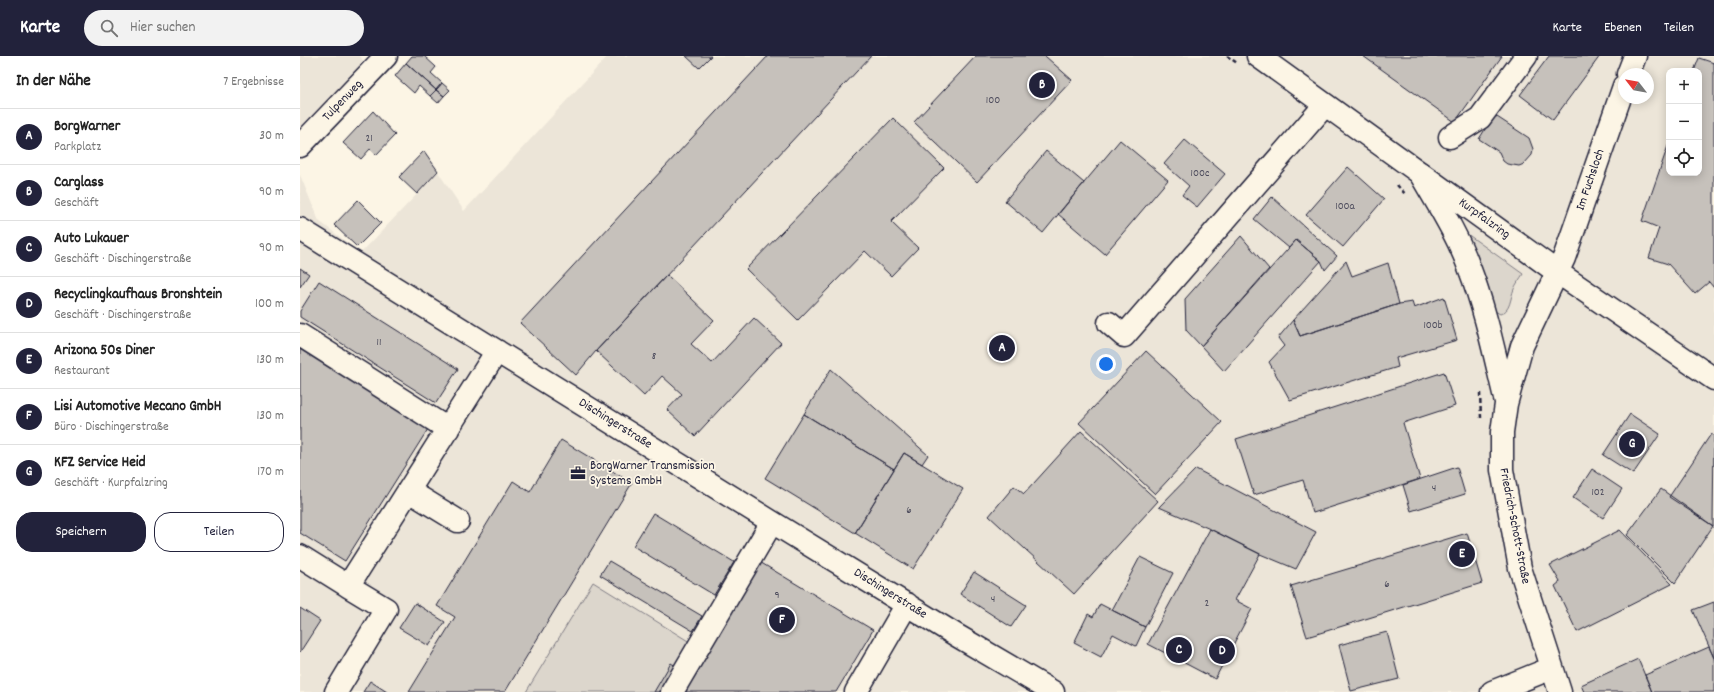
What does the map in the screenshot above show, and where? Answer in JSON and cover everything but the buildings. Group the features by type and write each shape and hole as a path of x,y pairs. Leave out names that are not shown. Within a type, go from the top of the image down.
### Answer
{"street":[{"name":"Tulpenweg","path":"302,144 386,56"},
{"name":"Kurpfalzring","path":"1258,56 1557,272 1714,379"},
{"path":"1450,138 1480,118 1526,56"},
{"name":"Im Fuchsloch","path":"1557,272 1564,258 1618,103"},
{"path":"1109,323 1124,336 1326,105"},
{"name":"Friedrich-Schott-Straße","path":"1420,173 1443,213 1469,266 1485,312 1506,404"},
{"name":"Dischingerstraße","path":"300,229 772,522 1053,692"},
{"name":"Friedrich-Schott-Straße","path":"1557,272 1522,346 1506,404 1502,432 1502,470 1520,568 1560,692"},
{"path":"300,335 448,429"},
{"path":"348,586 497,351"},
{"path":"409,491 458,521"},
{"path":"672,692 772,522"},
{"path":"300,556 386,609 336,692"},
{"path":"856,692 907,604"},
{"path":"1492,692 1552,668"}],"shaded area":[{"path":"300,56 360,56 365,64 300,133"},
{"path":"608,56 1714,56 1714,692 300,692 300,175 319,221 361,253 438,172 464,211"},
{"path":"1463,231 1523,274 1514,289 1510,304 1504,312 1500,314 1495,311 1486,279"},
{"path":"593,582 693,644 663,692 526,692"}],"place":[{"name":"Carglass","path":"1042,85"},
{"name":"BorgWarner","path":"1002,348"},
{"name":"KFZ Service Heid","path":"1632,444"},
{"name":"BorgWarner Transmission Systems GmbH","path":"578,473"},
{"name":"Arizona 50s Diner","path":"1462,554"},
{"name":"Lisi Automotive Mecano GmbH","path":"782,620"},
{"name":"Auto Lukauer","path":"1179,650"},
{"name":"Recyclingkaufhaus Bronshtein","path":"1222,651"}]}
